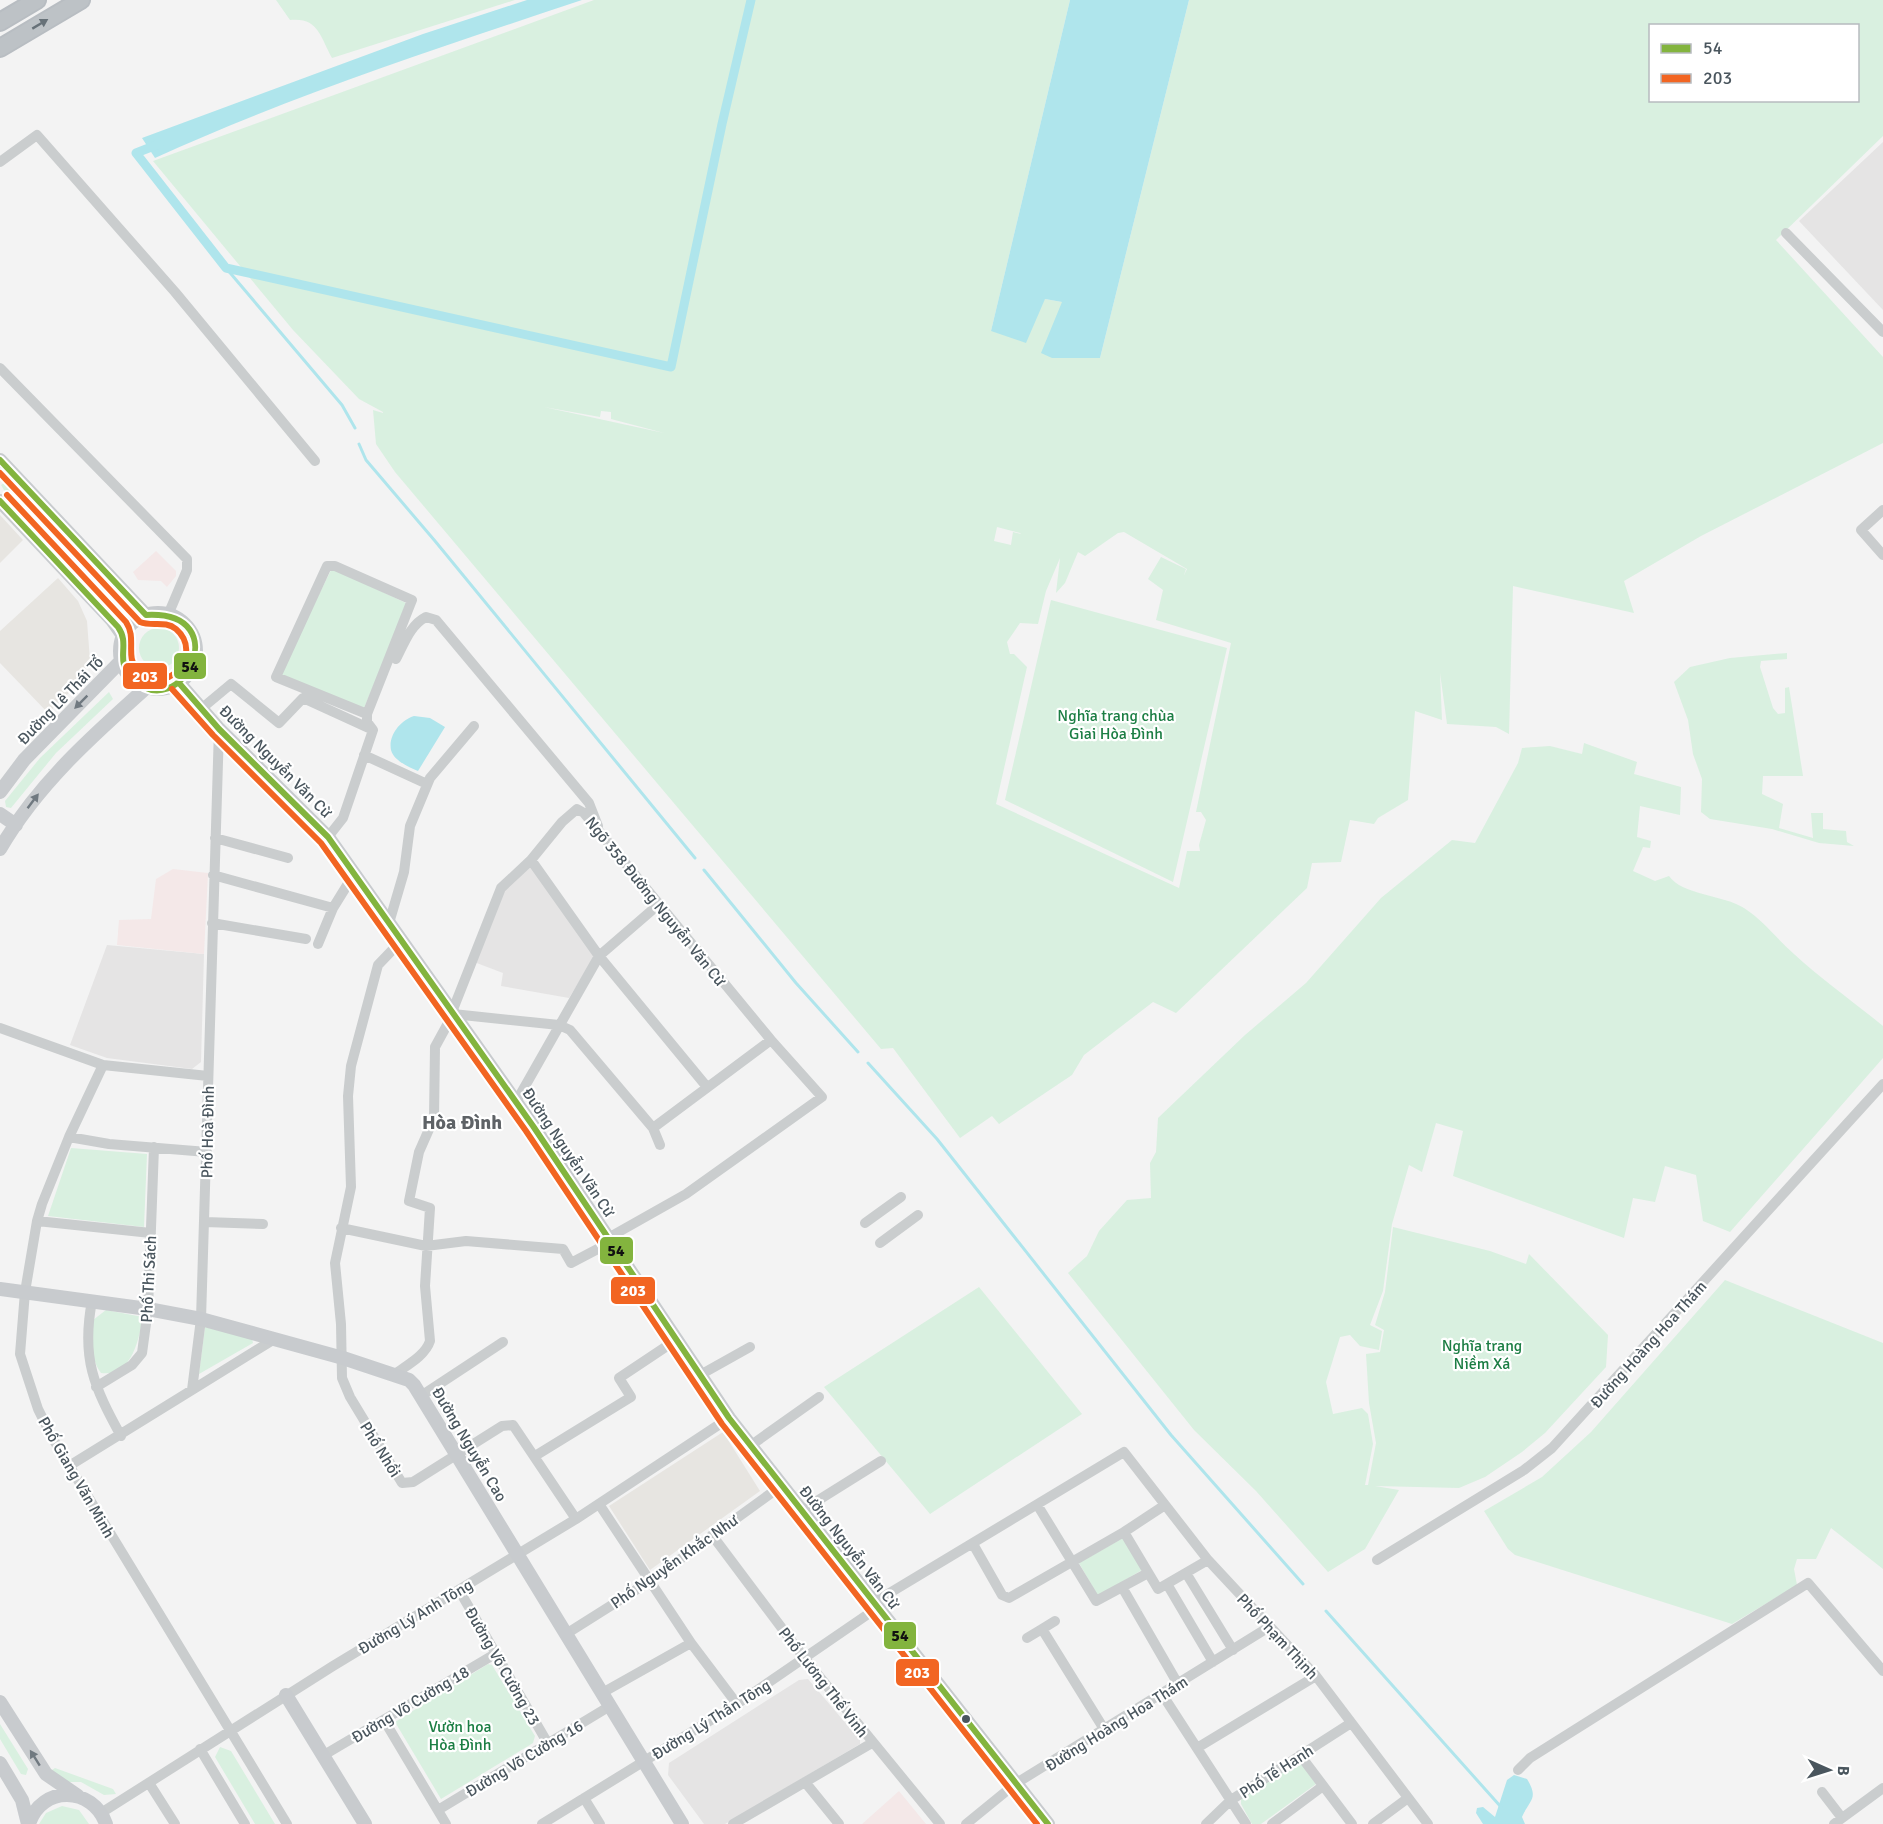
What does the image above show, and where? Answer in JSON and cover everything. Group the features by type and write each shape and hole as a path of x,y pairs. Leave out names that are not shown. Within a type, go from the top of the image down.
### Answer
{"highway":[{"path":"0,22 37,0"},
{"path":"0,48 81,0"}],"main road":[{"path":"3,469 146,615"},
{"path":"0,501 112,620 124,637"},
{"path":"146,615 168,615 186,625 195,644 194,665 178,683 162,689 147,687 130,676 122,660 124,637 133,624 146,615"},
{"name":"Đường Lê Thái Tổ","path":"0,792 24,760 122,660"},
{"name":"Đường Nguyễn Văn Cừ","path":"178,683 219,729 328,837 516,1102 729,1418 1048,1824"},
{"path":"0,849 61,767 147,687"},
{"path":"0,814 16,825"},
{"name":"Đường Nguyễn Cao","path":"0,1289 148,1309 201,1319 395,1374 414,1385 682,1824"},
{"path":"286,1695 364,1824"},
{"path":"0,1702 46,1774 91,1803 103,1819"},
{"path":"0,1763 22,1800 28,1824"},
{"path":"28,1824 37,1808 47,1800 66,1794 78,1796"}],"street":[{"path":"0,162 37,135 175,292 315,461"},
{"path":"1786,233 1883,332"},
{"path":"0,368 187,559 188,570 168,615"},
{"path":"1883,510 1861,530 1883,555"},
{"path":"367,714 276,677 327,566 335,566 412,600 367,714 367,722 373,730"},
{"path":"396,659 411,630 418,622 426,617 436,620 589,803 601,833"},
{"path":"201,709 226,685 231,684 279,723 303,699 373,730"},
{"path":"389,923 404,872 410,826 427,784 474,726"},
{"name":"Phố Hoà Đình","path":"192,1390 201,1319 205,1222 213,875 219,729"},
{"path":"328,837 344,818 373,730"},
{"path":"364,755 427,784"},
{"name":"Ngõ 358 Đường Nguyễn Văn Cừ","path":"426,1246 430,1208 409,1201 419,1152 434,1118 435,1047 453,1013 501,888 531,860 575,809 584,813 771,1041 822,1097 686,1194 609,1240"},
{"path":"215,837 288,858"},
{"path":"531,860 599,956 707,1087"},
{"path":"318,944 333,908 354,874"},
{"path":"213,875 333,908"},
{"path":"516,1102 599,956 658,905"},
{"path":"212,923 306,939"},
{"path":"343,1358 335,1263 352,1176 348,1096 351,1066 378,965 402,941"},
{"path":"453,1013 559,1025 570,1030 654,1128 660,1144"},
{"path":"0,1028 103,1065 208,1076"},
{"path":"654,1128 771,1041"},
{"name":"Phố Giang Văn Minh","path":"103,1065 69,1137 37,1221 20,1347 22,1363 44,1423 287,1824"},
{"name":"Đường Hoàng Hoa Thám","path":"1377,1560 1524,1470 1552,1448 1883,1084"},
{"path":"69,1137 207,1152"},
{"name":"Phố Thi Sách","path":"96,1387 132,1365 142,1353 148,1309 154,1147"},
{"path":"865,1223 901,1197"},
{"path":"880,1243 918,1215"},
{"path":"37,1221 151,1233"},
{"path":"205,1222 263,1224"},
{"path":"341,1228 426,1246 466,1240 552,1247 566,1251 571,1263 609,1240"},
{"path":"395,1374 428,1347 430,1341 426,1305 426,1246"},
{"path":"92,1301 86,1334 96,1387 121,1436"},
{"path":"69,1466 121,1436 273,1340"},
{"path":"535,1456 631,1398 619,1378 676,1340"},
{"path":"421,1396 503,1342"},
{"path":"700,1375 750,1347"},
{"name":"Phố Nhồi","path":"343,1358 342,1378 350,1397 400,1481 407,1484 413,1482 508,1424 517,1428 576,1519"},
{"path":"750,1446 819,1397"},
{"name":"Đường Lý Anh Tông","path":"103,1819 149,1783 200,1749 576,1519 729,1418"},
{"name":"Phố Phạm Thịnh","path":"1124,1452 1208,1560 1316,1676 1428,1824"},
{"name":"Đường Lý Thần Tông","path":"542,1824 737,1704 805,1659 875,1606 1124,1452"},
{"path":"801,1511 881,1461"},
{"name":"Phố Nguyễn Khắc Như","path":"566,1634 650,1581 781,1486"},
{"path":"599,1504 691,1643 737,1704"},
{"path":"973,1544 1005,1598 1012,1597 1124,1532 1165,1505"},
{"path":"1038,1506 1096,1601 1148,1573"},
{"path":"1124,1532 1158,1589 1208,1560"},
{"name":"Phố Lương Thế Vinh","path":"712,1535 805,1659 940,1824"},
{"path":"1186,1573 1233,1650"},
{"path":"1518,1770 1530,1758 1808,1583 1883,1671"},
{"path":"1167,1584 1214,1662"},
{"path":"1122,1587 1178,1684"},
{"name":"Đường Võ Cường 23","path":"459,1590 547,1742"},
{"path":"1027,1638 1055,1621"},
{"name":"Đường Hoàng Hoa Thám","path":"966,1824 1015,1784 1269,1627"},
{"path":"1042,1629 1104,1729"},
{"path":"602,1693 691,1643"},
{"name":"Đường Võ Cường 18","path":"324,1755 495,1653"},
{"path":"1197,1748 1316,1676"},
{"path":"1162,1694 1246,1824"},
{"name":"Đường Võ Cường 16","path":"438,1810 610,1706"},
{"path":"384,1720 446,1824"},
{"name":"Phố Tế Hanh","path":"1206,1824 1231,1800 1351,1723"},
{"path":"733,1824 746,1821 805,1782 872,1743"},
{"path":"200,1749 245,1824"},
{"path":"1300,1755 1352,1824"},
{"path":"805,1782 839,1824"},
{"path":"149,1783 175,1824"},
{"path":"1272,1824 1323,1786"},
{"path":"1822,1792 1838,1821 1883,1788"},
{"path":"584,1798 600,1824"},
{"path":"1373,1824 1408,1798"}],"shaded area":[{"path":"1883,142 1883,310 1799,221"},
{"path":"0,515 23,540 0,563"},
{"path":"156,551 176,571 176,576 167,587 161,581 138,580 133,572"},
{"path":"58,578 78,601 87,621 90,661 75,687 48,713 0,663 0,631"},
{"path":"532,866 595,956 569,998 501,986 503,973 474,962 503,891"},
{"path":"173,869 208,873 204,954 117,945 119,920 151,919 156,879"},
{"path":"107,945 204,954 201,1062 192,1069 107,1058 70,1045"},
{"path":"723,1432 760,1491 650,1570 609,1506"},
{"path":"808,1679 860,1740 860,1744 725,1824 704,1824 668,1775 669,1763 799,1680"},
{"path":"899,1791 926,1824 862,1824"}],"green space":[{"path":"276,0 515,0 332,58 317,30 307,22 290,20"},
{"path":"594,0 1070,0 991,331 1045,299 1062,302 1100,358 1189,0 1883,0 1883,136 1776,240 1883,357 1883,443 1701,536 1624,581 1634,613 1513,586 1509,734 1496,727 1447,724 1440,673 1442,720 1415,711 1408,800 1378,818 1374,824 1350,820 1341,862 1312,863 1307,888 1176,1013 1153,1002 1084,1055 1072,1075 999,1124 992,1116 960,1138 893,1048 881,1049 395,472 376,444 373,410 383,412 359,399 293,330 153,161","holes":["544,407 600,417 601,411 611,412 611,419 664,433","997,527 1020,533 1021,534 1013,532 1011,545 994,541","1124,532 1187,569 1184,575 1186,569 1161,557 1148,579 1163,590 1156,620 1231,643 1196,812 1201,812 1206,820 1199,845 1200,851 1187,851 1179,888 996,804 1027,667 1014,654 1010,654 1007,642 1020,623 1038,624 1046,591 1060,558 1056,593 1065,583 1078,552 1085,556 1118,533"]},
{"path":"4,483 87,565 81,571 4,490 1,485"},
{"path":"332,568 408,604 364,708 280,674"},
{"path":"90,571 124,607 122,611 85,574"},
{"name":"Nghĩa trang chùa Giai Hòa Đình","path":"1051,600 1227,648 1173,882 1005,800"},
{"path":"159,628 173,634 179,648 173,662 159,668 145,662 139,648 145,634"},
{"path":"1787,653 1787,659 1761,661 1760,667 1773,708 1778,714 1785,713 1785,688 1789,687 1803,776 1763,776 1762,794 1783,804 1779,828 1813,838 1811,813 1823,813 1823,829 1846,831 1847,842 1854,846 1819,843 1772,829 1710,819 1701,812 1702,779 1693,754 1688,720 1674,682 1690,667 1730,658"},
{"path":"109,692 113,699 56,753 11,808 6,807 5,801 40,758"},
{"name":"Nghĩa trang Niềm Xá","path":"1584,743 1637,762 1634,774 1681,787 1680,815 1640,806 1637,837 1651,841 1650,848 1643,847 1633,871 1655,881 1669,876 1683,887 1726,900 1751,913 1805,964 1883,1026 1883,1058 1730,1232 1703,1221 1696,1175 1665,1166 1655,1202 1633,1198 1624,1238 1453,1176 1463,1131 1436,1123 1422,1172 1409,1165 1392,1224 1383,1291 1370,1325 1382,1331 1379,1350 1360,1346 1350,1335 1340,1337 1326,1382 1333,1414 1362,1408 1368,1414 1373,1444 1365,1485 1368,1485 1376,1443 1369,1403 1366,1354 1380,1352 1384,1330 1375,1325 1385,1292 1393,1227 1490,1251 1526,1264 1529,1254 1608,1335 1606,1367 1545,1433 1485,1477 1459,1488 1375,1486 1399,1490 1365,1549 1328,1572 1256,1491 1194,1430 1068,1273 1087,1256 1099,1231 1127,1200 1151,1198 1150,1163 1156,1152 1158,1118 1245,1035 1306,983 1381,898 1452,840 1475,843 1518,763 1522,748 1550,746 1582,754"},
{"path":"71,1148 147,1154 144,1227 48,1216"},
{"path":"1725,1280 1883,1343 1883,1569 1831,1528 1816,1559 1797,1559 1794,1569 1797,1585 1732,1624 1515,1555 1508,1549 1484,1511 1542,1477 1591,1432"},
{"path":"979,1287 1082,1414 930,1514 824,1387"},
{"path":"106,1310 143,1317 132,1355 127,1363 112,1373 101,1373 97,1367 92,1347 93,1320"},
{"path":"205,1327 252,1339 253,1343 199,1374"},
{"path":"1123,1538 1142,1570 1098,1596 1079,1563"},
{"name":"Vườn hoa Hòa Đình","path":"488,1664 492,1665 535,1736 533,1743 441,1799 395,1722"},
{"path":"0,1724 28,1769 26,1775 21,1774 0,1739"},
{"path":"220,1747 231,1751 275,1824 255,1824 215,1757"},
{"path":"1299,1760 1316,1784 1261,1824 1252,1824 1241,1804 1241,1799"},
{"path":"55,1768 113,1789 116,1794 104,1795 81,1782 67,1782 52,1770"},
{"path":"62,1806 79,1810 89,1824 39,1824 46,1813"}],"water":[{"path":"527,0 582,0 420,54 313,93 155,158 142,138 423,34"},
{"path":"1070,0 1189,0 1100,358 1052,358 1041,353 1062,302 1045,299 1026,343 991,331"},
{"path":"414,716 430,718 445,727 418,771 398,760 391,750 392,739 397,729 404,721"},
{"path":"1514,1775 1527,1779 1531,1786 1532,1799 1522,1817 1525,1824 1483,1824 1476,1813 1477,1808 1483,1807 1495,1817 1507,1780"}],"waterway":[{"path":"159,144 136,153 226,268 671,367 722,124 751,0"},
{"path":"226,268 342,405 355,428"},
{"path":"359,444 366,460 695,858"},
{"path":"704,870 796,983 858,1052"},
{"path":"868,1063 937,1139 1171,1435 1303,1584"},
{"path":"1326,1611 1501,1807"}],"transit line":[{"name":"54","path":"0,460 146,615 174,618 190,630 195,646 192,663 182,679 168,689 150,689 132,678 124,665 123,640 118,627 0,501"},
{"name":"203","path":"0,473 140,622 167,625 176,629 184,639 186,651 184,661 178,670 169,677 158,680 147,678 137,670 132,659 131,634 126,622 7,495"},
{"name":"54","path":"179,683 219,729 328,837 533,1126 729,1418 1048,1824"},
{"name":"203","path":"172,689 213,735 321,843 526,1131 722,1424 1037,1824"}],"district":[{"name":"Hòa Đình","path":"462,1122"}]}
